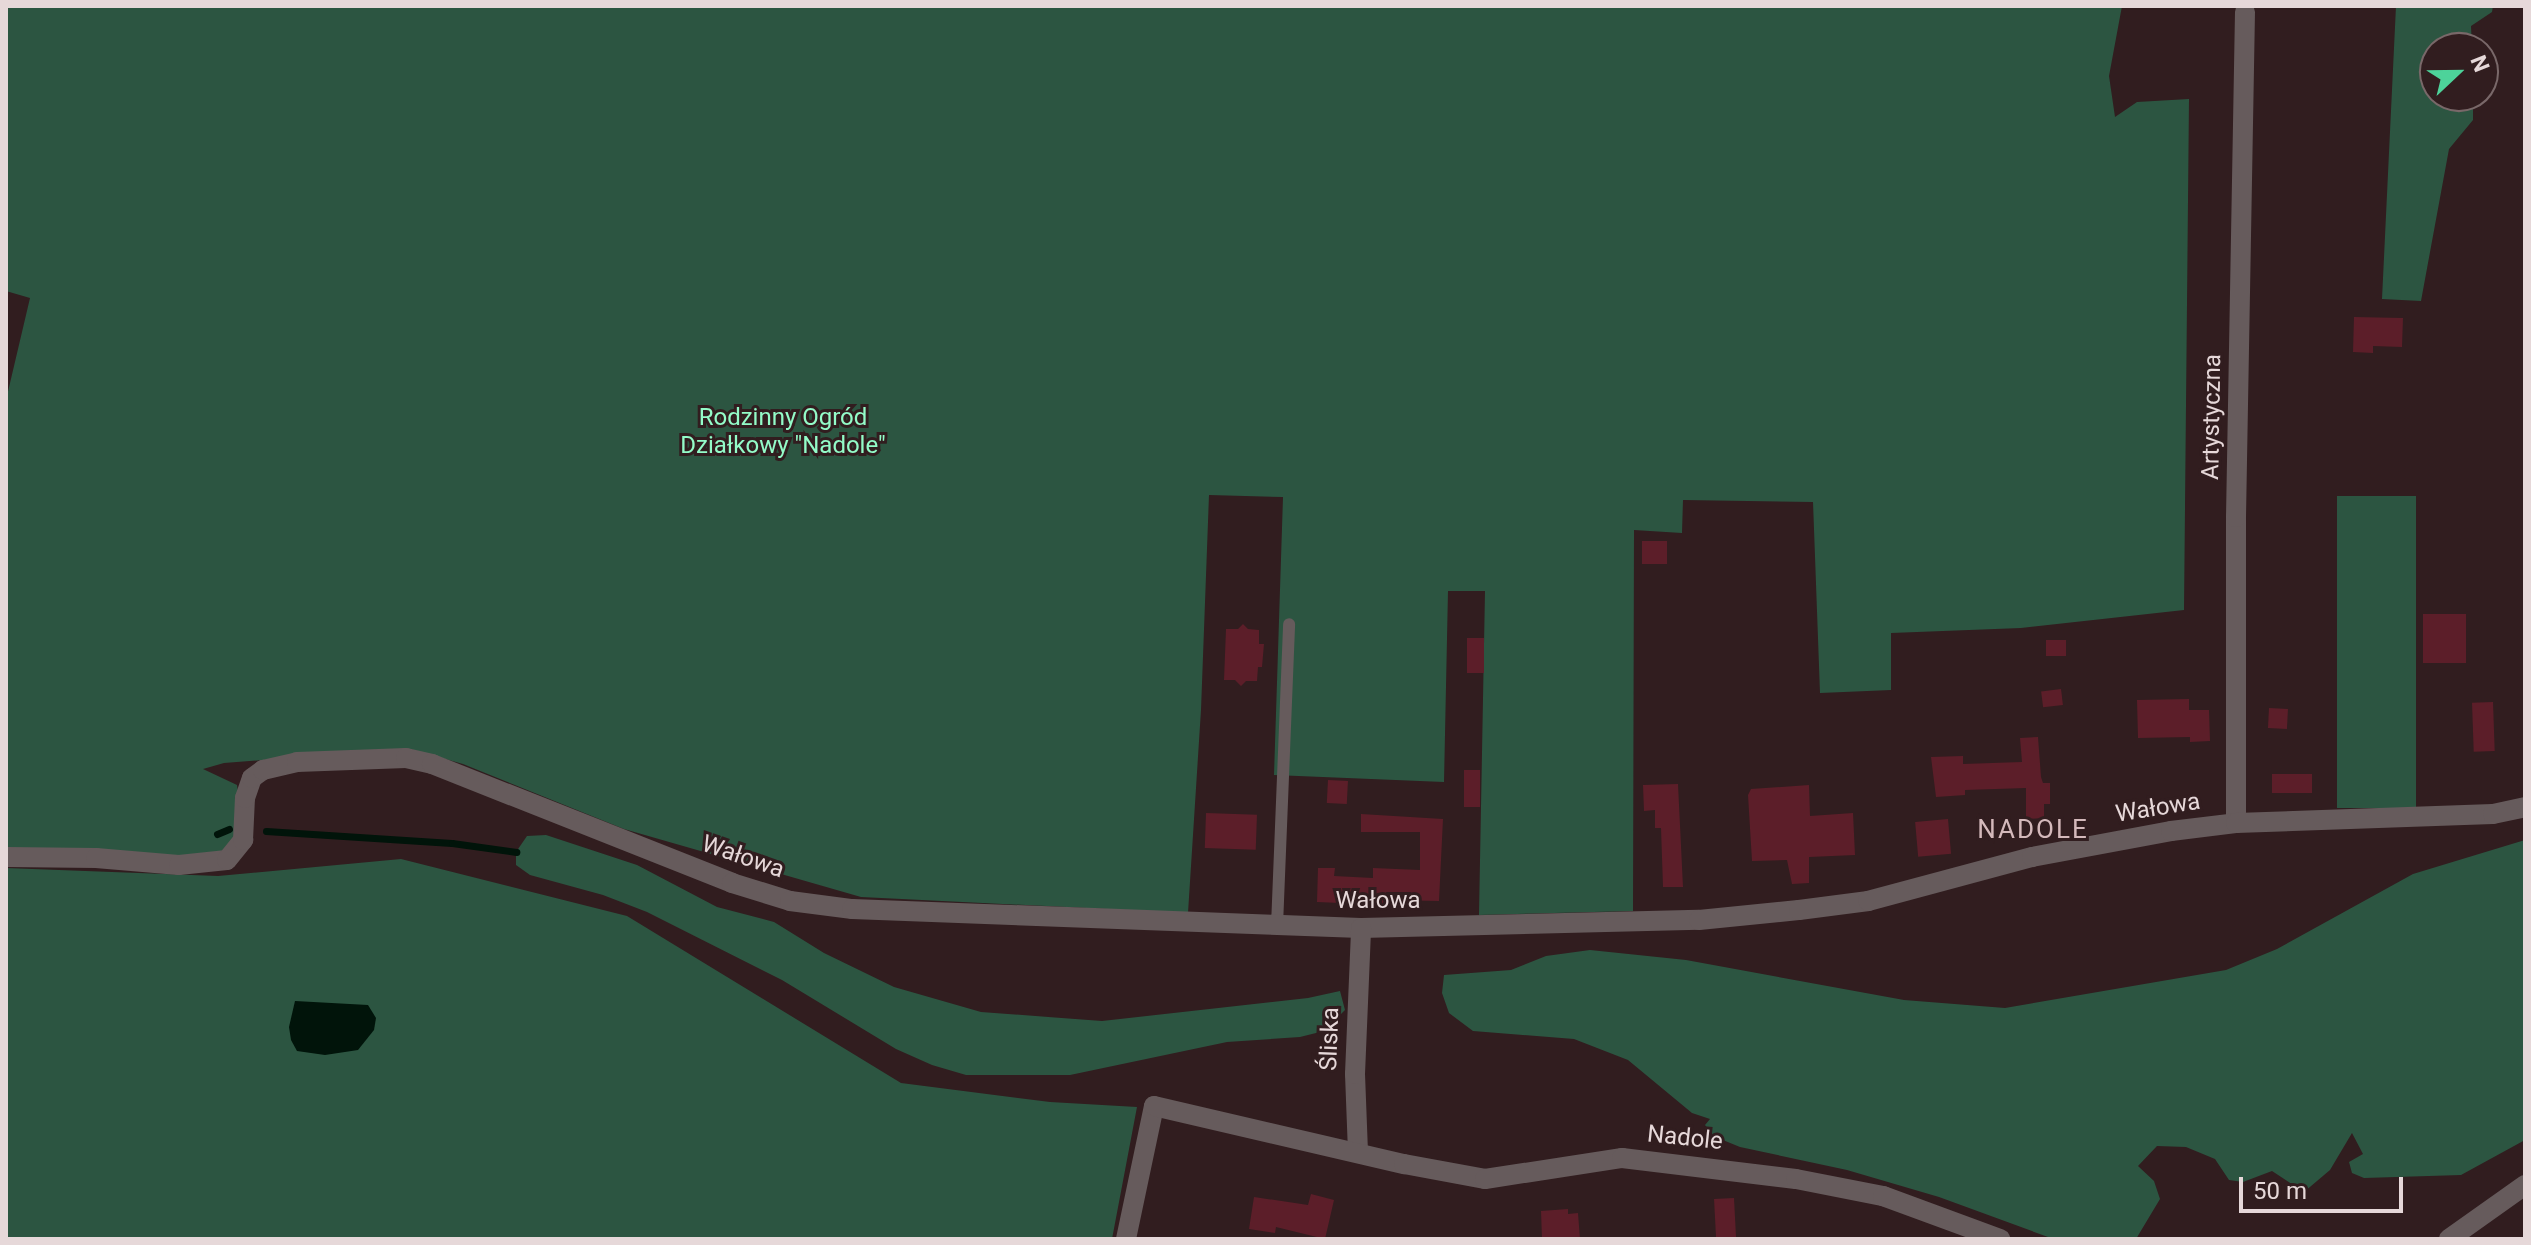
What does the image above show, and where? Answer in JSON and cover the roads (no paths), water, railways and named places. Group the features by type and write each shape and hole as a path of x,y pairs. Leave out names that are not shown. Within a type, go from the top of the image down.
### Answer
{"street":[{"name":"Artystyczna","path":"2236,823 2236,517 2245,12"},
{"name":"Wałowa","path":"6,857 207,865 227,860 243,840 245,798 252,778 279,764 367,757 406,758 432,764 732,883 790,901 852,909 1361,928 1699,920 1868,901 2086,846 2236,823 2493,814 2525,807"},
{"name":"Śliska","path":"1358,1152 1355,1074 1361,928"},
{"name":"Nadole","path":"1126,1239 1154,1106 1485,1179 1622,1158 1701,1165 1883,1196 2000,1239"},
{"path":"2449,1239 2525,1185"}],"lane":[{"path":"1277,926 1289,624"}],"waterway":[{"path":"217,834 229,829"},
{"path":"266,831 452,843 516,852"}],"district":[{"name":"NADOLE","path":"2033,830"}],"park label":[{"name":"Rodzinny Ogród Działkowy \"Nadole\"","path":"783,432"}]}
